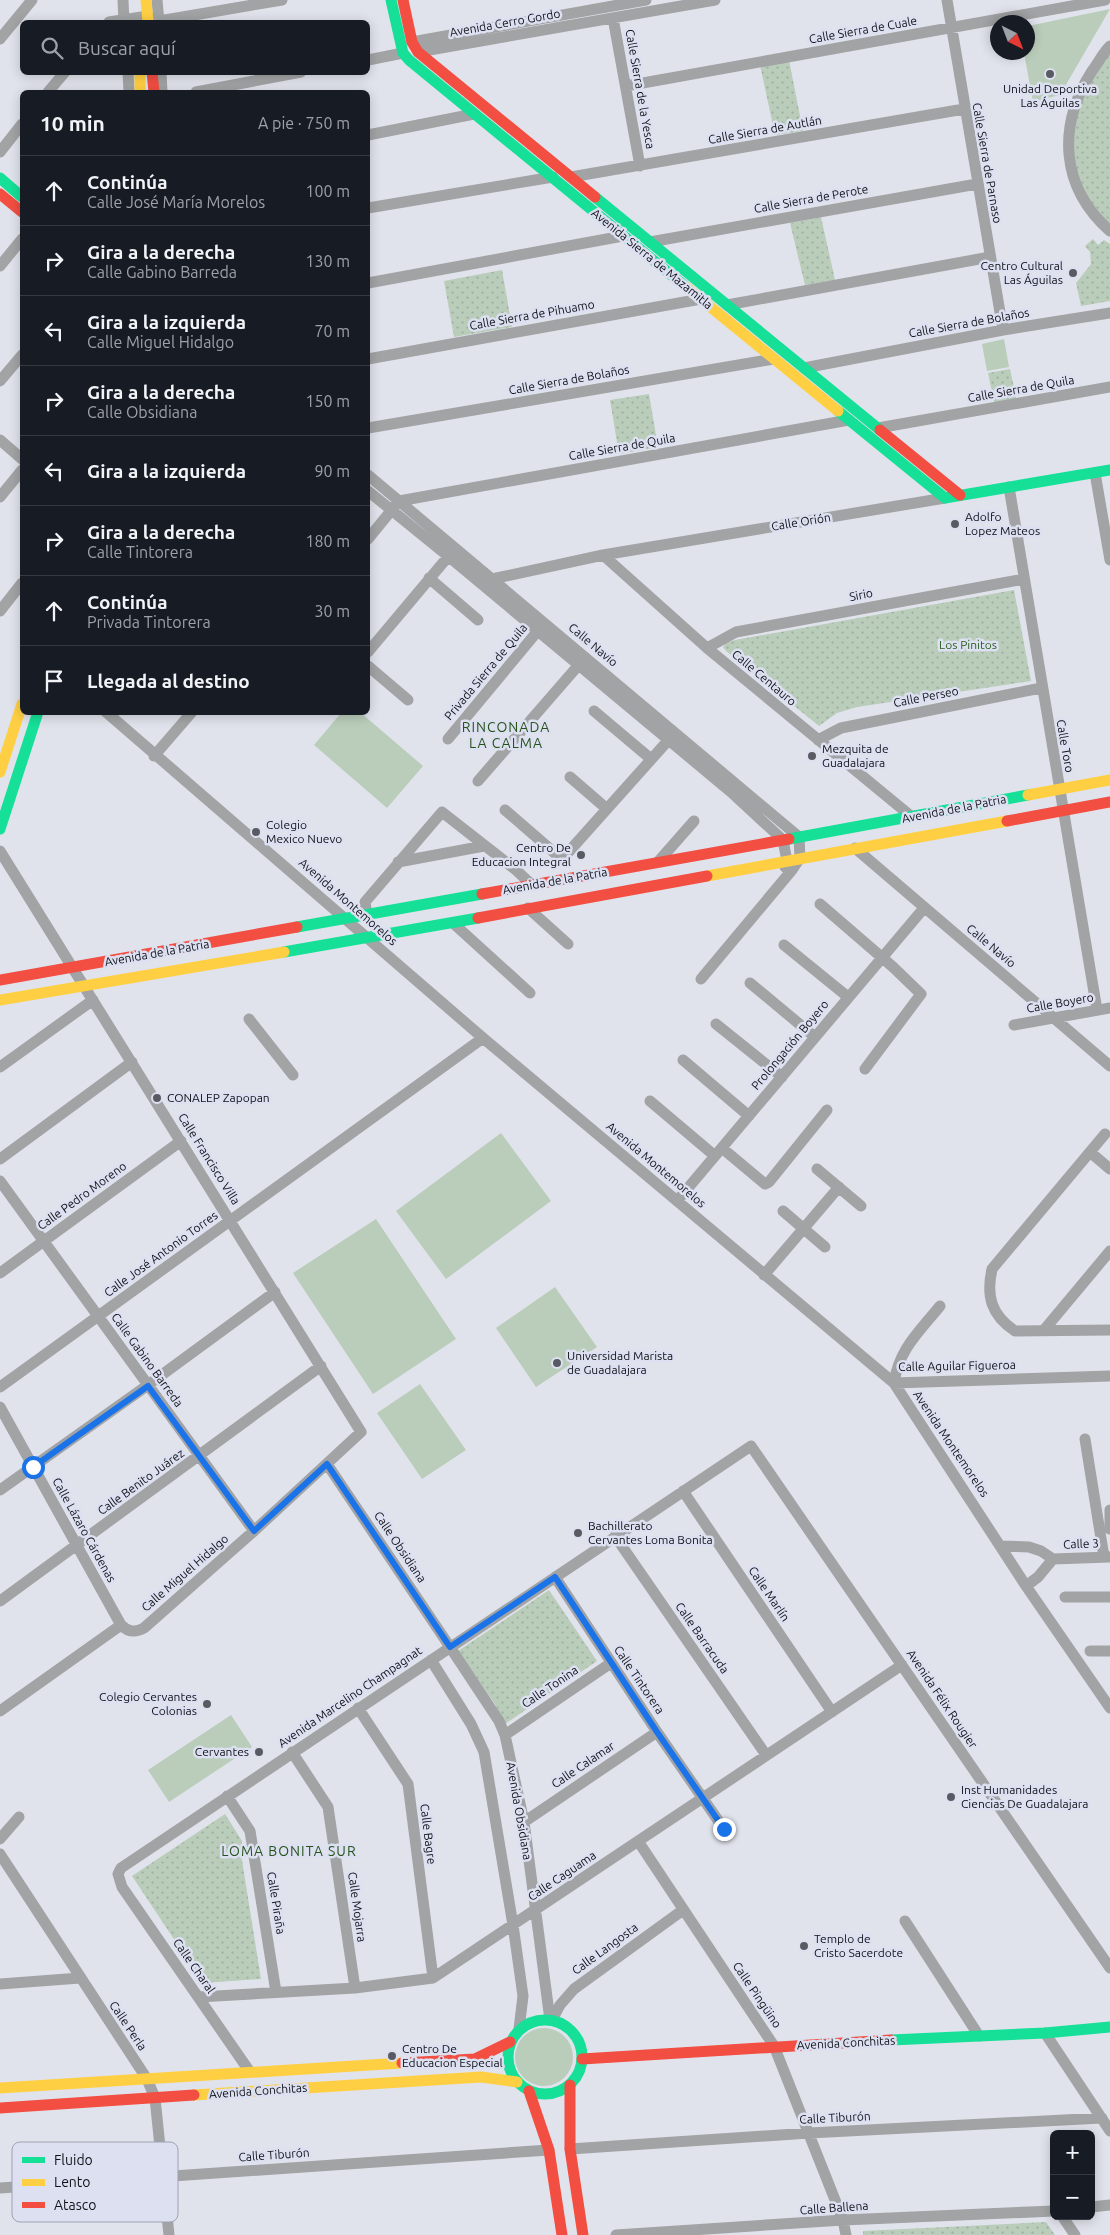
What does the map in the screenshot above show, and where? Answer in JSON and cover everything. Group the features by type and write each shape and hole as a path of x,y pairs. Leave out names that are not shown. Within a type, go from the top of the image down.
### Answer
{"street":[{"path":"0,38 32,0"},
{"path":"123,0 124,20"},
{"path":"136,0 148,20"},
{"path":"146,0 148,20"},
{"path":"148,20 157,0"},
{"path":"148,20 282,0"},
{"path":"370,60 403,53 391,0"},
{"path":"403,0 415,47"},
{"name":"Avenida Cerro Gordo","path":"415,47 519,29 646,0"},
{"name":"Avenida Cerro Gordo","path":"519,29 613,18 715,0"},
{"name":"Calle Sierra de Parnaso","path":"947,0 1003,330"},
{"name":"Calle Sierra de Cuale","path":"626,86 1105,0"},
{"name":"Calle Sierra de la Yesca","path":"613,18 640,166"},
{"path":"1106,228 1083,201 1076,185 1069,153 1068,134 1071,116 1078,97 1086,81 1110,46"},
{"name":"Avenida Sierra de Mazamitla","path":"415,47 474,114 774,359 878,428 960,495"},
{"name":"Avenida Sierra de Mazamitla","path":"403,53 450,85 571,177 804,368 849,420 945,498"},
{"path":"50,90 62,75"},
{"path":"128,75 129,90"},
{"path":"140,75 140,90"},
{"path":"152,75 154,90"},
{"path":"161,75 162,90"},
{"path":"206,90 285,75"},
{"name":"Calle Sierra de Autlán","path":"571,177 964,109"},
{"path":"370,135 474,114"},
{"path":"0,152 20,127"},
{"path":"370,208 553,177"},
{"path":"0,178 20,195"},
{"name":"Calle Sierra de Perote","path":"650,242 977,184"},
{"path":"0,194 20,210"},
{"path":"370,283 623,236"},
{"path":"0,266 20,241"},
{"path":"660,266 668,257"},
{"path":"727,305 990,258"},
{"name":"Calle Sierra de Pihuamo","path":"370,359 700,299"},
{"name":"Calle Sierra de Bolaños","path":"804,368 1003,330 1110,313"},
{"path":"0,381 20,356"},
{"name":"Calle Sierra de Bolaños","path":"370,428 774,359"},
{"name":"Calle Sierra de Quila","path":"878,428 1110,387"},
{"name":"Calle Sierra de Quila","path":"395,506 849,420"},
{"path":"0,440 20,457"},
{"name":"Calle Orión","path":"492,579 603,555 1110,470"},
{"path":"0,497 20,472"},
{"path":"1095,473 1110,560"},
{"name":"Calle Navío","path":"370,477 395,506"},
{"name":"Calle Toro","path":"1009,487 1041,688 1097,1010"},
{"name":"Calle Navío","path":"370,492 395,506 452,552 537,632 582,661 799,837"},
{"path":"370,537 395,506"},
{"path":"370,650 452,552"},
{"name":"Calle Navío","path":"452,552 492,579 545,622 582,661"},
{"name":"Calle Centauro","path":"603,555 707,648 912,817"},
{"path":"429,578 478,620"},
{"name":"Sirio","path":"707,648 736,632 1024,579"},
{"path":"0,610 20,585"},
{"name":"Privada Sierra de Quila","path":"448,739 545,622"},
{"path":"478,781 582,661"},
{"path":"370,668 408,700"},
{"name":"Calle Perseo","path":"818,740 841,728 1041,688"},
{"path":"0,772 20,710"},
{"path":"594,711 651,759"},
{"path":"0,829 37,715"},
{"name":"Avenida Montemorelos","path":"109,715 154,756 347,918 483,1038 894,1383 1002,1546 1026,1586 1110,1708"},
{"path":"154,756 189,715"},
{"path":"505,810 560,857 568,855 672,735"},
{"name":"Calle Navío","path":"672,735 784,840"},
{"path":"570,777 606,809"},
{"name":"Avenida de la Patria","path":"0,980 1110,780"},
{"path":"1097,782 1093,787 1092,795 1105,803"},
{"name":"Avenida de la Patria","path":"0,1000 453,923 1105,803"},
{"path":"367,915 365,902 442,812 516,870 532,885"},
{"path":"658,862 694,821"},
{"path":"701,979 785,880 800,858 799,837"},
{"path":"784,840 787,861 784,871 785,880"},
{"path":"398,862 484,846"},
{"name":"Calle Navío","path":"855,848 1110,1066"},
{"name":"Calle Francisco Villa","path":"0,851 321,1366 360,1432"},
{"path":"820,904 882,957 921,994 865,1070"},
{"path":"528,908 568,944"},
{"name":"Prolongación Boyero","path":"677,1200 924,908"},
{"path":"453,923 530,993"},
{"path":"784,945 848,997"},
{"path":"750,983 815,1037"},
{"path":"0,1067 93,1000"},
{"name":"Calle Boyero","path":"1014,1025 1110,1008"},
{"path":"249,1020 293,1075"},
{"path":"716,1024 782,1076"},
{"name":"Calle José Antonio Torres","path":"0,1386 483,1038"},
{"path":"683,1060 749,1116"},
{"path":"0,1159 132,1062"},
{"path":"650,1101 718,1152 765,1184 769,1182 827,1110"},
{"path":"1105,1134 992,1269 988,1287 994,1308 1007,1326 1015,1332 1110,1330"},
{"name":"Calle Pedro Moreno","path":"0,1273 181,1141"},
{"path":"1090,1152 1110,1169"},
{"path":"818,1169 861,1206"},
{"name":"Calle Gabino Barreda","path":"0,1180 254,1531"},
{"path":"764,1275 839,1187"},
{"path":"783,1211 825,1247"},
{"path":"1044,1330 1110,1251"},
{"path":"0,1490 148,1386 275,1292"},
{"name":"Calle Aguilar Figueroa","path":"940,1306 902,1353 896,1369 894,1383 1110,1376"},
{"name":"Calle Benito Juárez","path":"0,1602 321,1366"},
{"name":"Calle Lázaro Cárdenas","path":"0,1406 121,1625"},
{"name":"Calle Miguel Hidalgo","path":"121,1625 127,1631 136,1631 144,1628 254,1531 360,1432"},
{"path":"1085,1439 1107,1557"},
{"name":"Avenida Marcelino Champagnat","path":"118,1874 126,1864 751,1446"},
{"name":"Avenida Félix Rougier","path":"751,1446 1110,1968"},
{"name":"Calle Obsidiana","path":"327,1464 450,1647"},
{"name":"Calle Marlín","path":"683,1491 832,1712"},
{"path":"1110,1510 1110,1529"},
{"name":"Calle Barracuda","path":"615,1536 766,1755"},
{"name":"Calle 3","path":"1002,1546 1029,1547 1041,1551 1053,1559 1107,1557"},
{"name":"Calle 3","path":"1026,1586 1038,1577 1053,1559"},
{"name":"Calle Tintorera","path":"555,1577 657,1732 724,1829"},
{"path":"1065,1597 1110,1597"},
{"path":"0,1711 121,1625"},
{"name":"Avenida Obsidiana","path":"450,1647 505,1734 524,1822 534,1912 551,2020"},
{"path":"1090,1651 1110,1651"},
{"name":"Avenida Obsidiana","path":"431,1660 472,1724 484,1752 513,1925 522,1996 520,2029"},
{"name":"Calle Tonina","path":"505,1734 611,1663"},
{"name":"Calle Caguama","path":"199,1997 355,1988 433,1978 902,1665"},
{"name":"Calle Bagre","path":"358,1708 408,1784 433,1978"},
{"name":"Calle Calamar","path":"524,1822 657,1732"},
{"name":"Calle Mojarra","path":"292,1752 328,1807 355,1988"},
{"name":"Calle Piraña","path":"227,1796 250,1832 276,1992"},
{"path":"0,1839 20,1817"},
{"name":"Calle Pingüino","path":"638,1841 774,2046 843,2220 846,2235"},
{"name":"Calle Perla","path":"0,1854 147,2079 155,2098 161,2142"},
{"name":"Calle Charal","path":"118,1874 122,1887 250,2072"},
{"name":"Calle Langosta","path":"551,2020 560,2005 574,1989 683,1910"},
{"path":"905,1921 979,2036"},
{"path":"0,1984 80,1978"},
{"path":"539,2020 551,2020 571,2030 582,2048 581,2069 570,2085 561,2091 539,2094 529,2091 516,2082 509,2070 507,2056 510,2042 520,2029 539,2020"},
{"name":"Avenida Conchitas","path":"582,2059 774,2046 1045,2033 1110,2027"},
{"path":"1045,2033 1110,2131"},
{"name":"Avenida Conchitas","path":"0,2088 475,2059 510,2042"},
{"name":"Avenida Conchitas","path":"0,2108 480,2077 516,2082"},
{"path":"570,2085 570,2149 583,2235"},
{"path":"529,2091 549,2150 562,2235"},
{"name":"Calle Tiburón","path":"570,2149 809,2133 1102,2118"},
{"name":"Calle Tiburón","path":"178,2175 549,2150"},
{"path":"1095,2207 1110,2205"},
{"name":"Calle Ballena","path":"616,2235 762,2231 843,2220 1050,2211"},
{"path":"1065,2220 1075,2235"},
{"name":"Calle Perla","path":"168,2222 169,2235"}],"green space":[{"name":"Unidad Deportiva Las Águilas","path":"1110,9 1060,95 1033,102 1025,60 1035,60 1035,25"},
{"path":"1110,53 1110,225 1082,192 1074,159 1073,123 1088,86"},
{"path":"789,60 803,131 775,135 760,65"},
{"path":"821,217 835,280 805,285 790,223"},
{"path":"1093,239 1098,245 1104,240 1110,244 1110,301 1081,306 1076,283 1091,264 1090,252 1085,246"},
{"path":"502,270 512,327 454,337 444,281"},
{"path":"1004,339 1009,367 987,371 982,344"},
{"path":"1010,369 1017,402 995,406 988,373"},
{"path":"649,394 658,447 619,454 610,400"},
{"name":"Los Pinitos","path":"1014,590 1031,681 857,707 837,713 819,726 723,647 726,643 735,640"},
{"path":"339,715 363,715 423,766 387,808 314,745"},
{"path":"501,1133 551,1201 446,1279 396,1211"},
{"path":"376,1219 456,1339 373,1394 293,1273"},
{"path":"555,1287 597,1347 536,1387 496,1328"},
{"path":"420,1384 466,1450 422,1479 377,1413"},
{"path":"549,1590 597,1661 505,1724 495,1704 458,1651"},
{"path":"231,1715 252,1747 169,1802 148,1770"},
{"path":"225,1814 242,1841 241,1854 261,1979 203,1983 132,1876"},
{"path":"544,2028 560,2033 568,2041 573,2057 568,2073 560,2081 544,2086 528,2081 520,2073 515,2057 520,2041 528,2033"},
{"path":"1046,2222 1055,2235 863,2235 863,2231"}],"traffic: fast":[{"path":"391,0 403,53 409,60 686,287"},
{"path":"0,178 20,195"},
{"path":"595,197 880,430"},
{"path":"838,411 945,498 1110,470"},
{"path":"0,829 37,715"},
{"path":"789,839 1028,795"},
{"path":"297,927 482,894"},
{"path":"284,952 478,918"},
{"path":"538,2020 552,2020 566,2026 576,2036 582,2050 582,2057 580,2071 566,2088 552,2094 538,2094 524,2088 514,2078 508,2064 508,2050 514,2036 524,2026 538,2020"},
{"path":"891,2040 1045,2033 1110,2027"}],"traffic: slow":[{"path":"146,0 148,20"},
{"path":"140,75 140,90"},
{"path":"686,287 838,411"},
{"path":"0,772 20,710"},
{"path":"1028,795 1110,780"},
{"path":"707,876 1007,821"},
{"path":"0,1000 284,952"},
{"path":"0,2088 402,2063"},
{"path":"194,2095 481,2077 517,2082"}],"traffic: jam":[{"path":"403,0 412,42 418,52 595,197"},
{"path":"152,75 154,90"},
{"path":"0,194 20,210"},
{"path":"880,430 960,495"},
{"path":"1007,821 1110,802"},
{"path":"482,894 789,839"},
{"path":"478,918 707,876"},
{"path":"0,980 297,927"},
{"path":"582,2059 891,2040"},
{"path":"402,2063 475,2059 510,2042"},
{"path":"570,2085 570,2149 583,2235"},
{"path":"529,2091 549,2150 562,2235"},
{"path":"0,2108 194,2095"}],"place":[{"name":"Unidad Deportiva Las Águilas","path":"1050,74"},
{"name":"Centro Cultural Las Águilas","path":"1073,273"},
{"name":"Adolfo Lopez Mateos","path":"955,524"},
{"name":"Mezquita de Guadalajara","path":"812,756"},
{"name":"Colegio Mexico Nuevo","path":"256,832"},
{"name":"Centro De Educacion Integral","path":"581,855"},
{"name":"CONALEP Zapopan","path":"157,1098"},
{"name":"Universidad Marista de Guadalajara","path":"557,1363"},
{"name":"Bachillerato Cervantes Loma Bonita","path":"578,1533"},
{"name":"Colegio Cervantes Colonias","path":"207,1704"},
{"name":"Cervantes","path":"259,1752"},
{"name":"Inst Humanidades Ciencias De Guadalajara","path":"951,1797"},
{"name":"Templo de Cristo Sacerdote","path":"804,1946"},
{"name":"Centro De Educacion Especial","path":"392,2056"}],"district":[{"name":"RINCONADA LA CALMA","path":"506,736"},
{"name":"LOMA BONITA SUR","path":"289,1851"}],"route":[{"path":"33,1467 148,1386 254,1531 327,1464 450,1647 555,1577 657,1732 724,1829"}]}
